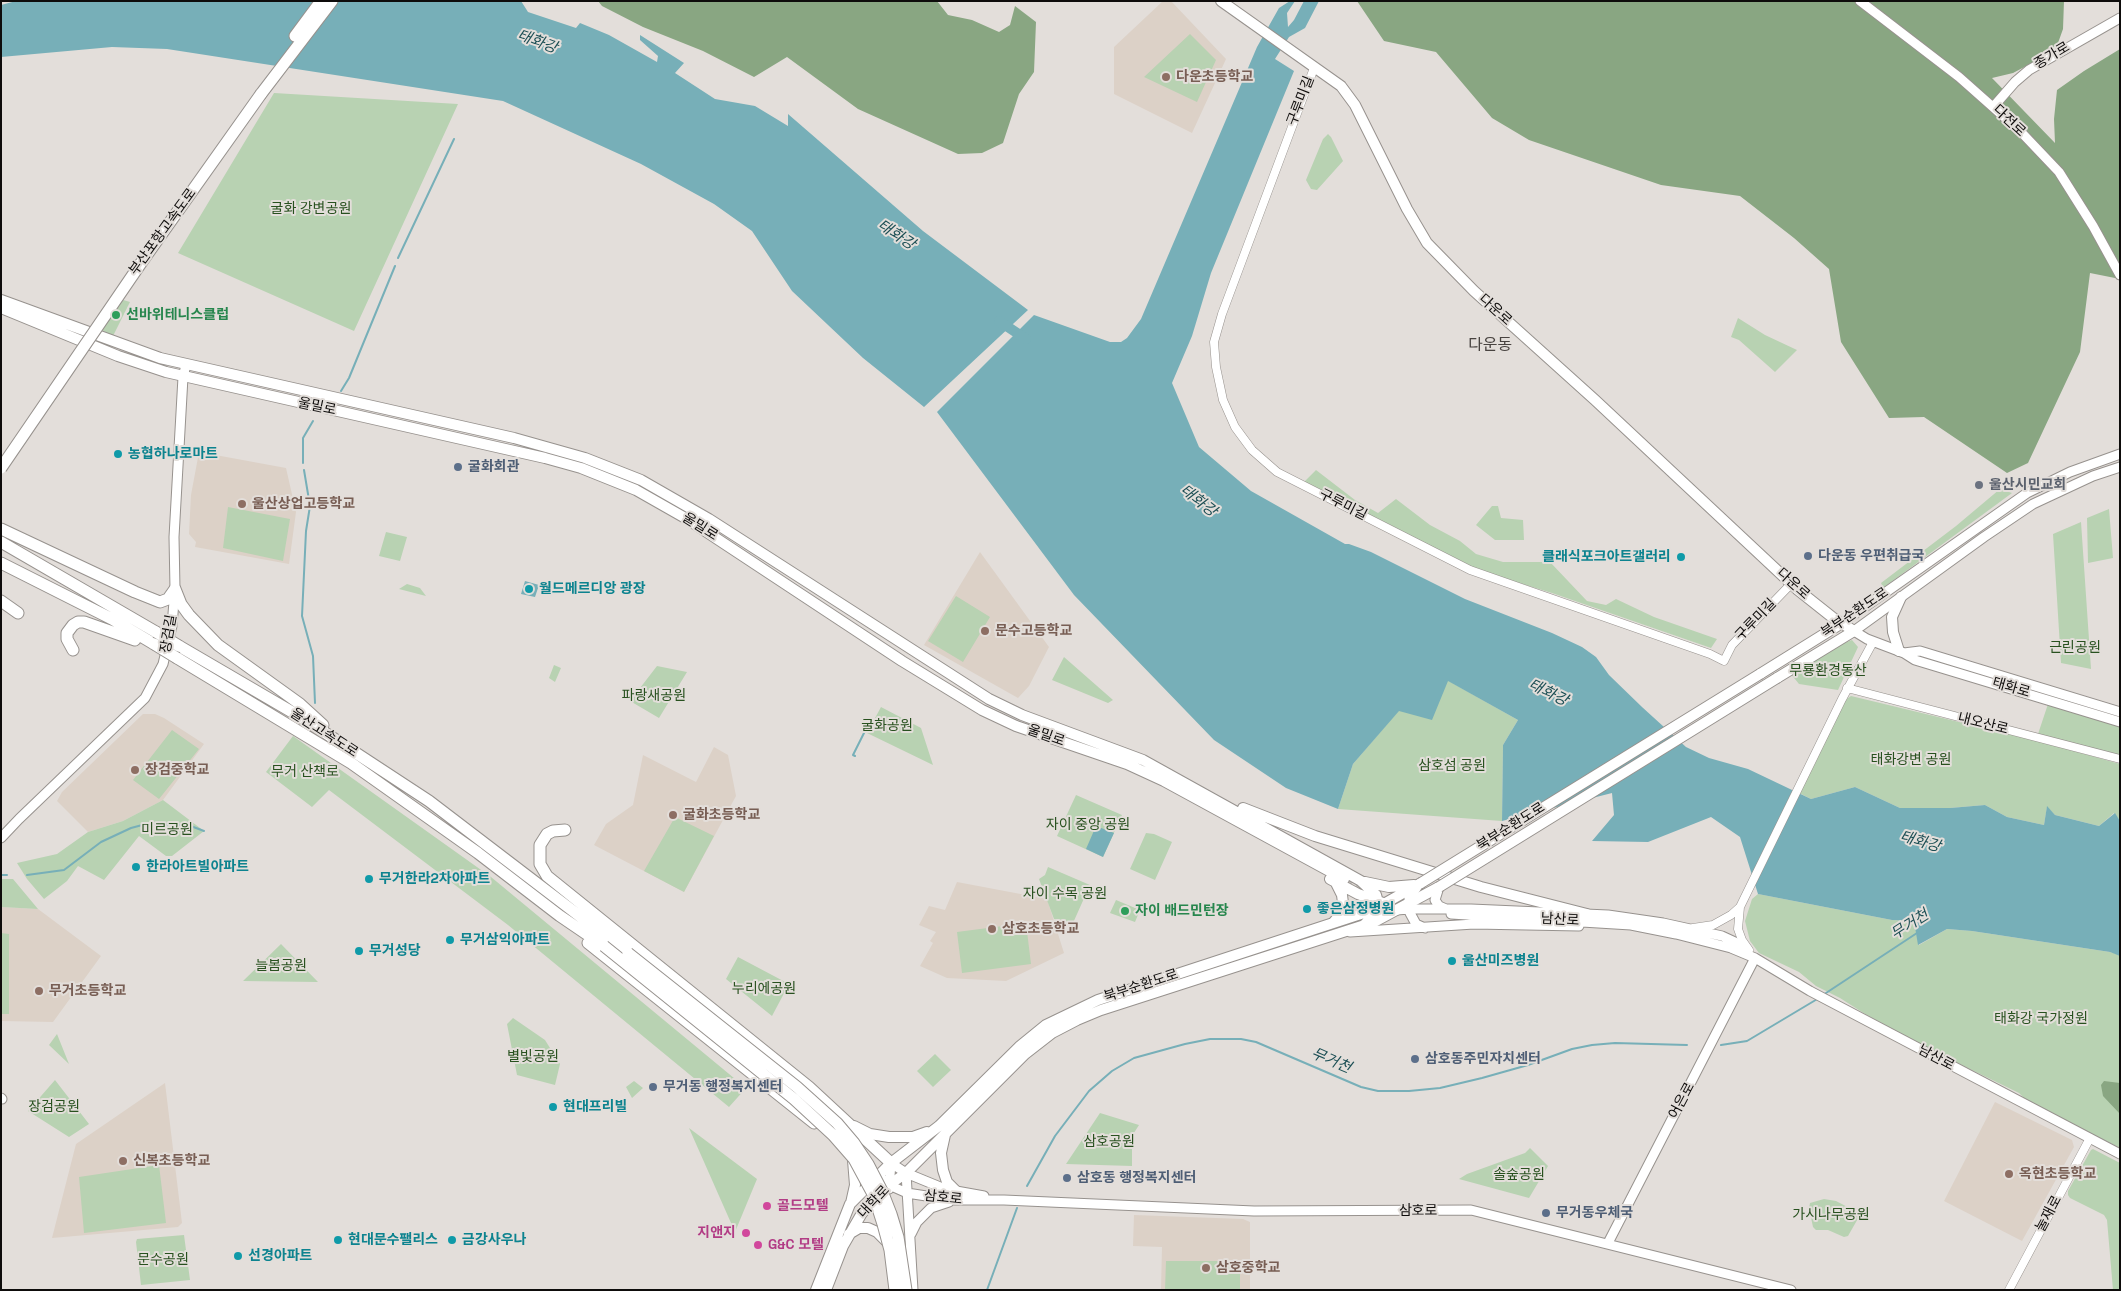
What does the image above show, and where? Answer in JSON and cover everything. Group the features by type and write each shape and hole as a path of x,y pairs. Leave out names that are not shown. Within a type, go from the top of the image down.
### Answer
{"highway":[{"name":"부산포항고속도로","path":"1,456 218,142 321,1"},
{"name":"부산포항고속도로","path":"1,468 140,262 261,94 332,1"},
{"path":"1,474 22,437"},
{"path":"1,530 160,602 168,599 175,589 189,615 218,645 300,704 347,747"},
{"name":"울산고속도로","path":"1,542 304,719 429,801 604,946 794,1099 833,1135 854,1159 874,1196 890,1250 895,1290"},
{"path":"1,563 112,619 153,647"},
{"path":"1,601 18,613"},
{"path":"74,650 67,639 67,633 72,625 84,622 128,636 153,647"},
{"name":"울산고속도로","path":"153,647 177,658 351,764 563,912 628,953 819,1106 854,1143 868,1164 882,1191 898,1237 906,1290"},
{"path":"565,830 553,831 547,834 540,845 540,864 547,876 809,1087 890,1163"},
{"path":"563,912 613,934 641,953"},
{"path":"563,912 595,949 817,1126 853,1160 878,1176"}],"main road":[{"name":"다운로","path":"1221,1 1253,26 1341,86 1355,105 1407,209 1427,243 1474,291 1602,406 1791,584 1854,631"},
{"name":"다전로","path":"1860,1 1994,106 2059,172 2093,226 2120,275"},
{"name":"종가로","path":"1994,106 2014,82 2029,70 2120,18"},
{"name":"울밀로","path":"1,300 143,353 186,365 514,438 585,458 620,472 656,488 692,508 989,699 1022,715 1143,760 1192,786"},
{"name":"울밀로","path":"1,308 140,364 183,377 538,456 598,475 636,490 687,518 902,661 982,710 1016,726 1096,753 1172,784 1344,879"},
{"name":"장검길","path":"1,838 145,698 163,664 172,626 175,589 174,537 183,377 186,365"},
{"name":"북부순환도로","path":"890,1163 933,1131 1019,1047 1046,1025 1098,1000 1362,914 1379,906 1421,883 1842,623 2027,493 2070,472 2120,454"},
{"name":"북부순환도로","path":"946,1132 1025,1054 1066,1025 1101,1010 1364,925 1409,905 1854,631 2033,504 2075,484 2120,467"},
{"path":"1901,597 1892,617 1893,632 1901,652"},
{"name":"태화로","path":"1854,631 1915,660 2120,722"},
{"path":"1838,640 1852,637 1870,640"},
{"name":"태화로","path":"1901,652 1920,651 2120,712"},
{"path":"1096,753 1153,781 1379,906 1409,905 1448,911"},
{"path":"1192,786 1361,880 1376,894 1379,906 1371,920 1364,925"},
{"path":"1192,786 1282,825 1324,839 1504,894 1587,914"},
{"path":"1333,880 1340,891 1343,903 1339,916 1333,923"},
{"path":"1361,880 1389,887 1405,887 1421,883"},
{"path":"1421,883 1413,891 1409,905 1413,921 1426,928"},
{"path":"1439,887 1435,900 1437,904 1448,911"},
{"name":"남산로","path":"1448,911 1587,914 1646,920 1722,936 1735,942 1755,958 1810,991 2120,1154"},
{"name":"남산로","path":"1448,911 1597,922 1654,929 1720,945 1755,958"},
{"path":"1339,933 1486,923 1654,929"},
{"name":"어은로","path":"1608,1243 1755,958"},
{"path":"845,1120 863,1131 881,1136 913,1137 933,1131"},
{"path":"910,1239 914,1227 925,1213 931,1208 956,1197 943,1170 941,1153 946,1132"},
{"name":"대학로","path":"826,1290 848,1235 858,1219 889,1185 906,1173 946,1132"},
{"path":"850,1204 855,1185 853,1160"},
{"path":"890,1163 887,1242 890,1290"},
{"name":"대학로","path":"816,1290 850,1204 890,1163"},
{"name":"삼호로","path":"890,1163 906,1173 945,1190 956,1197"},
{"path":"906,1173 913,1290"},
{"name":"삼호로","path":"878,1176 889,1185 907,1193 956,1197 1254,1211 1471,1210 1791,1290"},
{"path":"848,1235 856,1229 868,1228 877,1232 887,1242"}],"street":[{"name":"구루미길","path":"1314,68 1214,342 1216,367 1223,400 1235,427 1252,450 1277,472 1470,570 1724,661 1732,645 1791,584"},
{"path":"1720,945 1735,942 1742,904 1870,640"},
{"name":"내오산로","path":"1847,688 2120,760"},
{"path":"1689,928 1713,924 1731,915 1742,904"},
{"path":"1738,929 1742,940 1755,958"},
{"name":"눌재로","path":"2009,1290 2090,1138"}],"shaded area":[{"name":"다운초등학교","path":"1163,1 1171,1 1226,59 1192,133 1114,94 1114,47"},
{"name":"울산상업고등학교","path":"199,452 286,468 296,512 289,564 195,547 196,542 189,534 191,495"},
{"name":"문수고등학교","path":"980,552 1049,647 1029,686 1018,698 924,645"},
{"name":"장검중학교","path":"143,714 155,714 164,718 204,744 163,800 123,821 88,832 57,801 62,792"},
{"name":"굴화초등학교","path":"714,747 728,755 736,796 684,892 594,845 606,824 633,805 643,755 696,782"},
{"name":"삼호초등학교","path":"957,882 1047,899 1064,953 1006,981 947,978 920,966 933,943 930,941 936,932 919,925 929,906 945,910"},
{"name":"무거초등학교","path":"1,907 38,909 101,956 53,1022 1,1021"},
{"name":"신복초등학교","path":"165,1083 182,1223 178,1227 52,1238 76,1144"},
{"name":"옥현초등학교","path":"1995,1102 2072,1140 2074,1147 2022,1241 1944,1201"},
{"name":"삼호중학교","path":"1134,1215 1243,1219 1250,1222 1250,1290 1161,1290 1162,1247 1133,1246"}],"green space":[{"path":"598,1 937,1 948,15 972,20 999,32 1010,25 1015,6 1036,22 1034,72 1019,94 1003,143 982,153 958,154 858,109 787,57 754,77 703,51 643,27 602,6"},
{"path":"1357,1 2064,1 2063,29 2058,43 2047,55 2013,73 1992,78 2055,143 2054,119 2057,90 2120,49 2120,279 2090,273 2080,352 2028,463 2007,473 1924,417 1889,418 1841,342 1829,269 1794,238 1740,196 1661,185 1529,140 1492,118 1436,52 1384,41"},
{"path":"1190,34 1216,60 1197,102 1144,77"},
{"name":"굴화 강변공원","path":"274,93 458,104 354,331 178,253"},
{"path":"1328,134 1343,161 1317,190 1311,189 1306,180 1323,139"},
{"name":"선바위테니스클럽","path":"120,299 130,302 113,336 98,328"},
{"path":"1738,318 1765,335 1797,350 1775,372 1739,340 1731,337"},
{"path":"1316,470 1355,500 1378,513 1396,499 1430,525 1460,541 1476,554 1503,562 1550,562 1587,601 1606,605 1616,599 1654,617 1717,639 1711,648 1552,593 1463,566 1302,484"},
{"path":"2000,489 2012,493 1883,588 1881,583 1956,526"},
{"path":"1492,506 1498,506 1501,518 1523,520 1524,540 1495,540 1476,525"},
{"path":"228,507 290,519 283,561 223,548"},
{"path":"2109,509 2113,558 2088,563 2087,518"},
{"name":"근린공원","path":"2081,522 2091,669 2061,663 2053,534"},
{"path":"386,532 407,537 400,561 379,556"},
{"path":"407,584 420,588 426,596 399,589"},
{"path":"956,596 990,617 963,662 928,641"},
{"name":"무룡환경동산","path":"1852,640 1858,647 1838,690 1799,684 1790,673 1831,648"},
{"path":"1064,657 1113,700 1108,703 1052,680"},
{"path":"554,665 561,668 555,682 549,678"},
{"name":"파랑새공원","path":"657,666 687,672 659,718 630,701"},
{"name":"삼호섬 공원","path":"1447,680 1518,720 1503,745 1502,821 1338,809 1353,764 1399,710"},
{"name":"태화강변 공원","path":"1851,696 2042,742 2120,764 2120,821 2114,813 2099,826 2055,815 2047,807 2044,825 2007,817 1985,805 1950,808 1900,808 1855,787 1811,799 1799,793 1845,700"},
{"path":"2049,701 2120,724 2120,751 2118,756 2038,734"},
{"name":"굴화공원","path":"881,707 921,728 933,765 867,733"},
{"path":"172,730 199,749 159,799 133,780"},
{"name":"무거 산책로","path":"293,736 491,877 746,1088 729,1107 508,925 329,790 312,807 266,772"},
{"name":"자이 중앙 공원","path":"1076,795 1122,815 1103,857 1057,836"},
{"name":"미르공원","path":"163,800 204,831 172,856 166,856 139,836 104,880 78,866 67,881 44,899 27,879 17,863 57,854 88,832 123,821"},
{"path":"675,817 714,836 684,892 644,871"},
{"path":"1146,833 1154,834 1172,842 1155,880 1130,869"},
{"name":"자이 수목 공원","path":"1048,867 1090,885 1073,923 1054,919 1039,879 1045,875"},
{"path":"1,879 13,879 38,909 1,907"},
{"name":"태화강 국가정원","path":"1758,894 1892,920 1914,921 1919,945 1947,929 1972,931 2120,955 2120,1148 2027,1101 2019,1093 1937,1053 1816,986 1799,972 1759,953 1750,941 1745,921 1752,899"},
{"name":"자이 배드민턴장","path":"1116,900 1140,910 1135,922 1110,913"},
{"path":"1026,923 1031,964 962,973 957,932"},
{"path":"1,933 9,934 9,1014 1,1014"},
{"name":"늘봄공원","path":"281,944 318,982 243,981"},
{"name":"누리에공원","path":"738,957 789,984 772,1016 726,979"},
{"name":"별빛공원","path":"513,1018 545,1040 560,1064 555,1085 517,1075 507,1024"},
{"path":"57,1034 69,1064 49,1045"},
{"path":"935,1054 951,1070 933,1087 917,1071"},
{"name":"장검공원","path":"55,1080 89,1124 69,1137 28,1111"},
{"path":"634,1081 643,1088 632,1098 626,1087"},
{"path":"2104,1081 2120,1083 2120,1114 2103,1096 2101,1085"},
{"name":"삼호공원","path":"1100,1113 1139,1125 1132,1136 1132,1166 1066,1164"},
{"path":"689,1128 757,1179 735,1232"},
{"name":"솔숲공원","path":"1530,1148 1548,1166 1529,1198 1459,1179 1467,1174 1525,1153"},
{"path":"2093,1149 2120,1163 2120,1290 2113,1290 2107,1220 2104,1215 2070,1198 2068,1195 2068,1191"},
{"path":"159,1165 166,1223 84,1233 79,1177"},
{"name":"가시나무공원","path":"1824,1199 1836,1201 1860,1215 1848,1236 1844,1237 1828,1230 1816,1230 1813,1227 1809,1208 1810,1203"},
{"name":"문수공원","path":"184,1235 190,1280 141,1285 137,1239"},
{"path":"1166,1261 1240,1261 1240,1290 1165,1290"}],"water":[{"path":"16,1 521,1 528,12 576,28 580,23 609,35 657,62 658,56 640,40 640,35 684,63 675,73 715,99 755,106 788,126 788,114 923,231 1028,310 924,407 863,358 792,291 752,231 714,204 641,164 503,101 167,49 112,47 1,57 1,5"},
{"path":"1290,1 1295,1 1287,13 1288,27 1304,1 1319,1 1305,28 1289,37 1275,59 1294,71 1211,273 1192,336 1172,383 1199,447 1251,491 1345,544 1371,552 1465,599 1552,633 1582,647 1596,657 1609,675 1686,747 1709,758 1748,769 1811,799 1855,787 1900,808 1950,808 1985,805 2007,817 2044,825 2047,806 2055,815 2099,826 2115,813 2120,821 2120,956 2110,952 1972,931 1947,929 1918,945 1914,921 1892,920 1758,894 1740,837 1711,817 1648,842 1592,841 1614,815 1612,793 1502,821 1503,745 1518,720 1448,681 1432,720 1399,711 1353,764 1338,809 1286,788 1214,740 1074,595 937,412 1034,315 1110,342 1121,342 1127,338 1141,319 1257,47 1279,8"},
{"path":"525,581 539,585 535,597 521,594"},
{"path":"1096,826 1114,833 1103,857 1086,849"}],"waterway":[{"path":"398,258 454,139"},
{"path":"341,391 349,378 395,266"},
{"name":"태화강","path":"999,321 1026,339"},
{"path":"303,463 303,438 313,421"},
{"path":"304,470 310,506 306,531 302,616 313,656 315,703"},
{"path":"855,756 853,755 868,725"},
{"path":"27,875 64,870 101,842 131,828 146,824 188,825 204,831"},
{"path":"1,875 7,875"},
{"name":"무거천","path":"1823,995 1917,933"},
{"name":"무거천","path":"1721,1045 1747,1041 1819,998"},
{"name":"무거천","path":"1027,1186 1055,1136 1089,1091 1112,1071 1134,1058 1185,1044 1210,1039 1241,1039 1256,1042 1361,1087 1378,1091 1440,1088 1528,1065 1572,1049 1592,1045 1615,1043 1687,1045"},
{"name":"무거천","path":"987,1290 1017,1208"}],"tunnel":[{"path":"1344,879 1371,893"}],"place":[{"name":"다운초등학교","path":"1166,77"},
{"name":"선바위테니스클럽","path":"116,315"},
{"name":"농협하나로마트","path":"118,454"},
{"name":"굴화회관","path":"458,467"},
{"name":"울산시민교회","path":"1979,485"},
{"name":"울산상업고등학교","path":"242,504"},
{"name":"다운동 우편취급국","path":"1808,556"},
{"name":"클래식포크아트갤러리","path":"1681,557"},
{"name":"월드메르디앙 광장","path":"529,589"},
{"name":"문수고등학교","path":"985,631"},
{"name":"장검중학교","path":"135,770"},
{"name":"굴화초등학교","path":"673,815"},
{"name":"한라아트빌아파트","path":"136,867"},
{"name":"무거한라2차아파트","path":"369,879"},
{"name":"좋은삼정병원","path":"1307,909"},
{"name":"자이 배드민턴장","path":"1125,911"},
{"name":"삼호초등학교","path":"992,929"},
{"name":"무거삼익아파트","path":"450,940"},
{"name":"무거성당","path":"359,951"},
{"name":"울산미즈병원","path":"1452,961"},
{"name":"무거초등학교","path":"39,991"},
{"name":"삼호동주민자치센터","path":"1415,1059"},
{"name":"무거동 행정복지센터","path":"653,1087"},
{"name":"현대프리빌","path":"553,1107"},
{"name":"신복초등학교","path":"123,1161"},
{"name":"옥현초등학교","path":"2009,1174"},
{"name":"삼호동 행정복지센터","path":"1067,1178"},
{"name":"골드모텔","path":"767,1206"},
{"name":"무거동우체국","path":"1546,1213"},
{"name":"지앤지","path":"746,1233"},
{"name":"현대문수팰리스","path":"338,1240"},
{"name":"금강사우나","path":"452,1240"},
{"name":"G&C 모텔","path":"758,1245"},
{"name":"선경아파트","path":"238,1256"},
{"name":"삼호중학교","path":"1206,1268"}],"district":[{"name":"다운동","path":"1490,346"}]}
